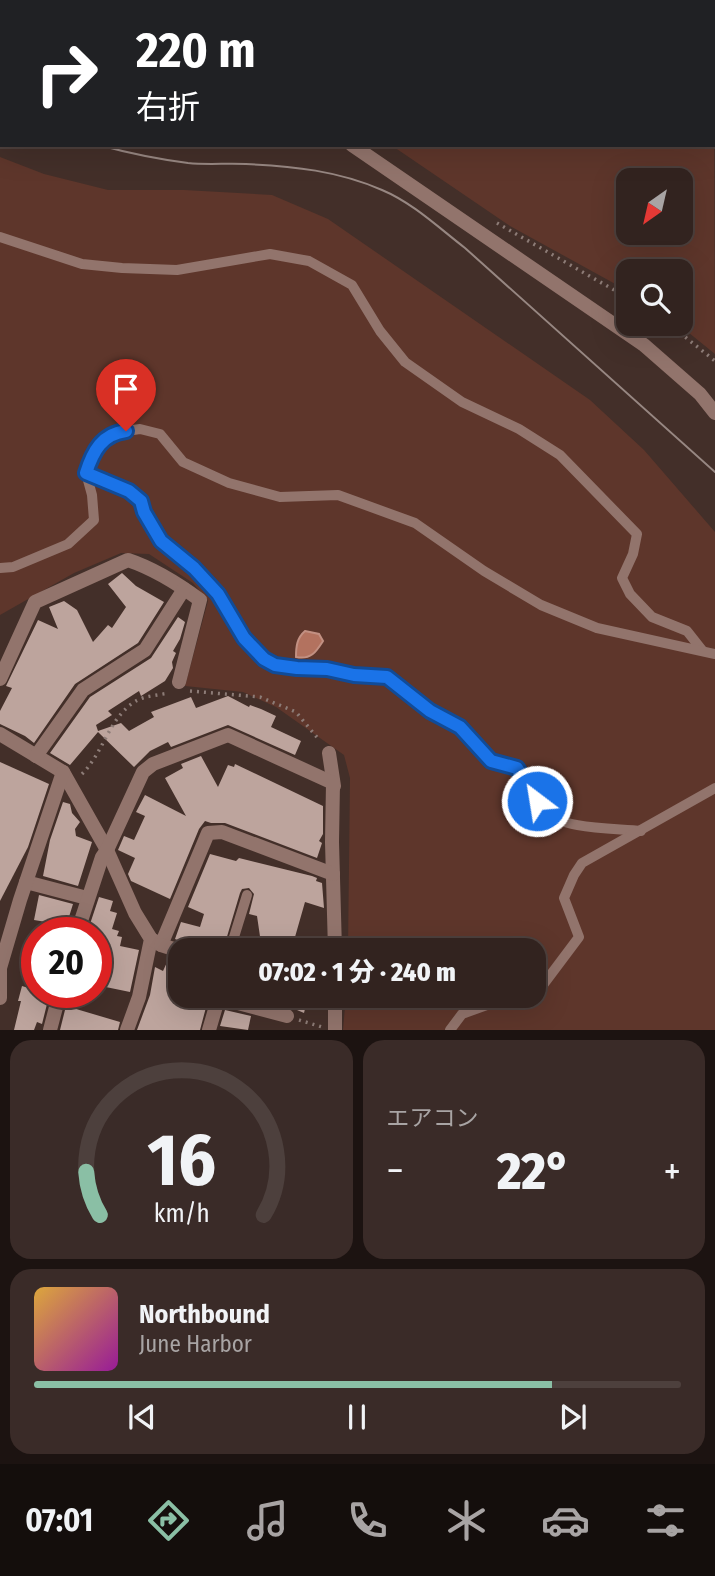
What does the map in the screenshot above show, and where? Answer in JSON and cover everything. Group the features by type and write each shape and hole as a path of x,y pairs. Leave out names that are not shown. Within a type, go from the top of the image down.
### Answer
{"street":[{"path":"355,147 644,345 685,380 715,413"},
{"path":"0,679 35,602 128,560 148,566 200,600 181,688"},
{"path":"36,756 83,690 145,650 184,589"},
{"path":"0,734 63,772 107,850 135,914 156,942 168,946"},
{"path":"82,917 102,857 143,772 153,764 228,735 334,786"},
{"path":"329,753 334,786 332,874 335,938"},
{"path":"0,998 0,968 63,772"},
{"path":"127,1030 156,942 208,833 222,832 332,874"},
{"path":"26,882 87,898"},
{"path":"50,1030 56,1008"},
{"path":"209,1030 216,1008"},
{"path":"258,1008 287,1016"},
{"path":"333,1030 334,1008"}],"lane":[{"path":"0,237 82,264 122,268 177,270 270,254 309,261 352,285 380,331 405,362 462,402 519,429 560,455 637,534 633,554 622,578 630,594 652,617 687,631 702,650"},
{"path":"0,568 13,567 68,544 94,520 92,495 86,473 93,452 112,433 141,429 160,434 183,463 229,483 280,497 338,495 415,523 484,571 541,605 597,628 715,654"},
{"path":"86,473 129,491 141,501 144,512 161,541 194,568 218,594 244,638 264,659 275,665 387,677 430,711 460,727 491,761 517,768 528,790 545,813 567,823 641,831"},
{"path":"546,981 579,937 564,898 582,863 715,788"},
{"path":"234,938 247,895"},
{"path":"450,1030 462,1014 479,1008"}],"path":[{"path":"494,221 616,291"},
{"path":"684,336 715,361"},
{"path":"71,785 100,751 114,722 136,700 181,688 260,697 296,712 329,753"},
{"path":"287,1016 333,1030"}],"shaded area":[{"path":"394,147 714,147 715,354 693,336 693,259 616,259 616,284 510,226"},
{"path":"0,157 44,174 108,190 184,190 272,195 328,219 590,400 644,450 715,532 715,1030 343,1030 345,1008 546,1008 546,938 348,938 350,778 344,755 276,707 243,692 185,686 208,601 193,583 149,554 121,553 74,573 0,615"},
{"path":"305,631 319,634 323,641 309,656 296,657 300,636"}],"building":[{"path":"122,573 136,586 164,602 138,643 75,684 34,743 0,724 0,711 12,688 6,686 38,620 58,629 49,607 64,601 77,610 93,642 108,625 112,628 126,607 108,584"},
{"path":"178,617 185,622 173,651 176,653 172,662 173,668 165,681 141,696 139,691 108,711 112,715 96,725 98,731 121,723 129,731 154,717 151,712 191,697 196,708 228,696 276,716 271,727 301,741 295,755 228,725 171,747 168,742 150,751 134,767 98,732 70,765 50,753 90,697 151,658"},
{"path":"201,756 218,787 228,765 234,767 235,764 323,806 323,834 319,841 322,843 317,858 225,823 205,821 199,829 170,899 131,881 128,874 135,858 118,850 124,836 134,840 145,816 136,812 145,795 186,816 165,778 183,768 181,764"},
{"path":"0,762 49,784 28,847 0,901"},
{"path":"63,802 70,804 72,813 80,822 75,829 76,836 92,842 78,886 43,876 50,840"},
{"path":"210,854 236,861 239,858 312,876 322,883 324,908 305,902 295,938 260,938 257,916 249,914 254,894 249,888 242,889 240,893 227,938 175,938 181,922 200,927 204,914 188,907"},
{"path":"39,895 73,904 69,917 35,917"},
{"path":"99,897 113,901 110,911 117,913 112,929 112,917 92,917"},
{"path":"112,929 119,931 117,936 122,937 120,946 139,950 130,992 112,988"},
{"path":"168,960 168,1008 206,1008 200,1030 137,1030 150,995 155,967 163,971"},
{"path":"21,1001 21,1008 46,1008 42,1024 37,1022 34,1030 14,1030"},
{"path":"66,1008 120,1022 118,1030 60,1030"},
{"path":"292,1008 305,1008 304,1013"},
{"path":"225,1010 251,1016 248,1030 220,1026"}],"tram line":[{"path":"108,147 188,163 264,165 316,171 349,178 393,195 465,248 715,472"}],"route":[{"path":"126,431 112,433 93,452 86,473 129,491 141,501 144,512 161,541 194,568 218,594 244,638 264,659 275,665 387,677 430,711 460,727 491,761 517,768 537,801"}]}
